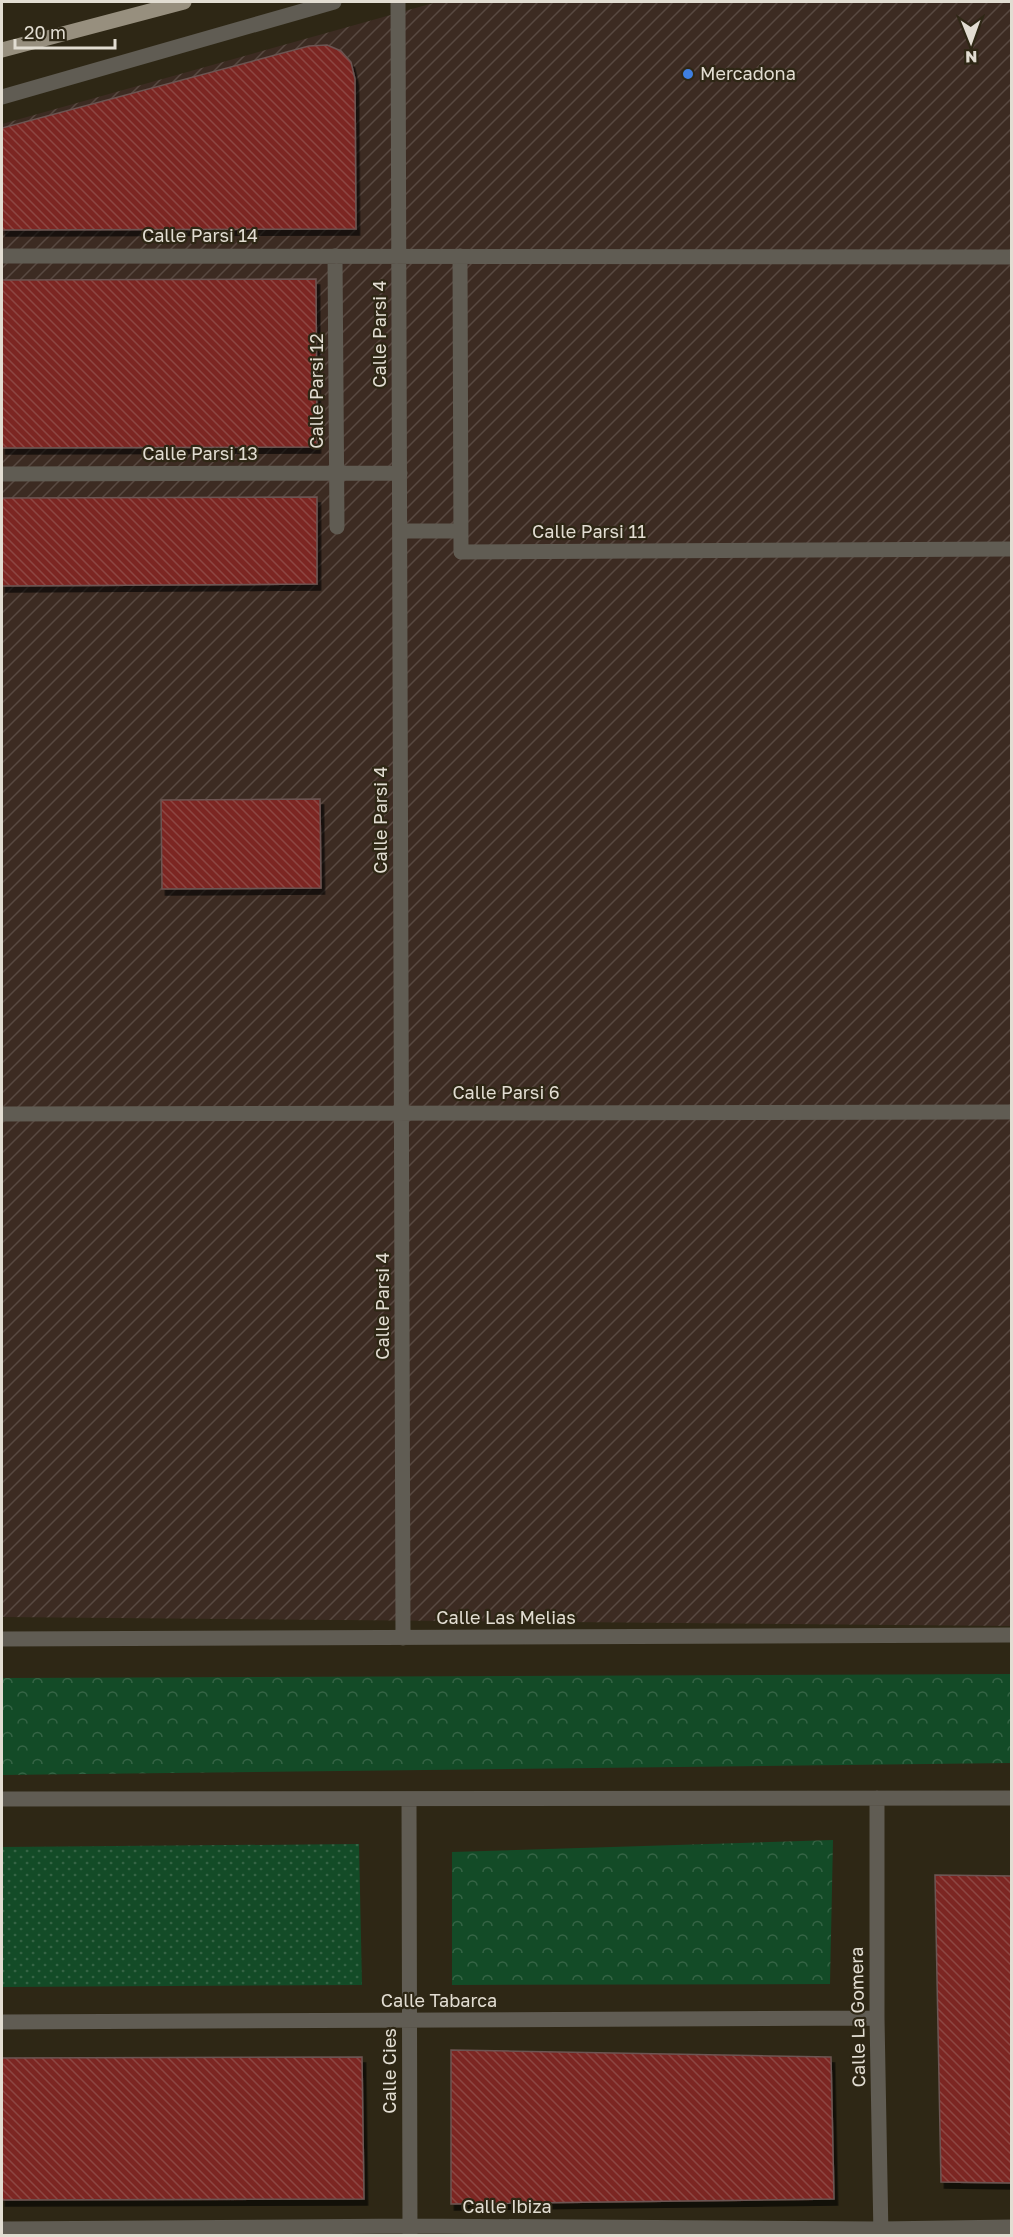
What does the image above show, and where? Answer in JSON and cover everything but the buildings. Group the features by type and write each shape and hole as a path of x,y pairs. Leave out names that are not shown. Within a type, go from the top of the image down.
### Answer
{"main road":[{"path":"2,50 184,2"}],"street":[{"path":"2,97 334,2"},
{"name":"Calle Parsi 4","path":"398,2 404,1638"},
{"name":"Calle Parsi 14","path":"2,256 399,256"},
{"name":"Calle Parsi 12","path":"335,256 337,527"},
{"path":"399,256 1011,257"},
{"name":"Calle Parsi 11","path":"460,256 461,552 1011,549"},
{"name":"Calle Parsi 13","path":"2,474 400,473"},
{"path":"400,531 461,531"},
{"name":"Calle Parsi 6","path":"2,1114 1011,1112"},
{"name":"Calle Las Melias","path":"2,1639 1011,1635"},
{"name":"Calle La Gomera","path":"877,1798 877,2018 881,2232"},
{"path":"2,1799 1011,1798"},
{"name":"Calle Cies","path":"409,1799 410,2231"},
{"name":"Calle Tabarca","path":"2,2022 877,2018"},
{"name":"Calle Ibiza","path":"2,2229 881,2232 1011,2227"}],"shaded area":[{"path":"437,2 1011,2 1011,1626 2,1617 2,124"}],"green space":[{"path":"1011,1674 1011,1763 2,1775 2,1678"},
{"path":"833,1840 830,1984 452,1985 452,1852"},
{"path":"359,1844 362,1985 2,1987 2,1847"}],"place":[{"name":"Mercadona","path":"688,74"}]}
